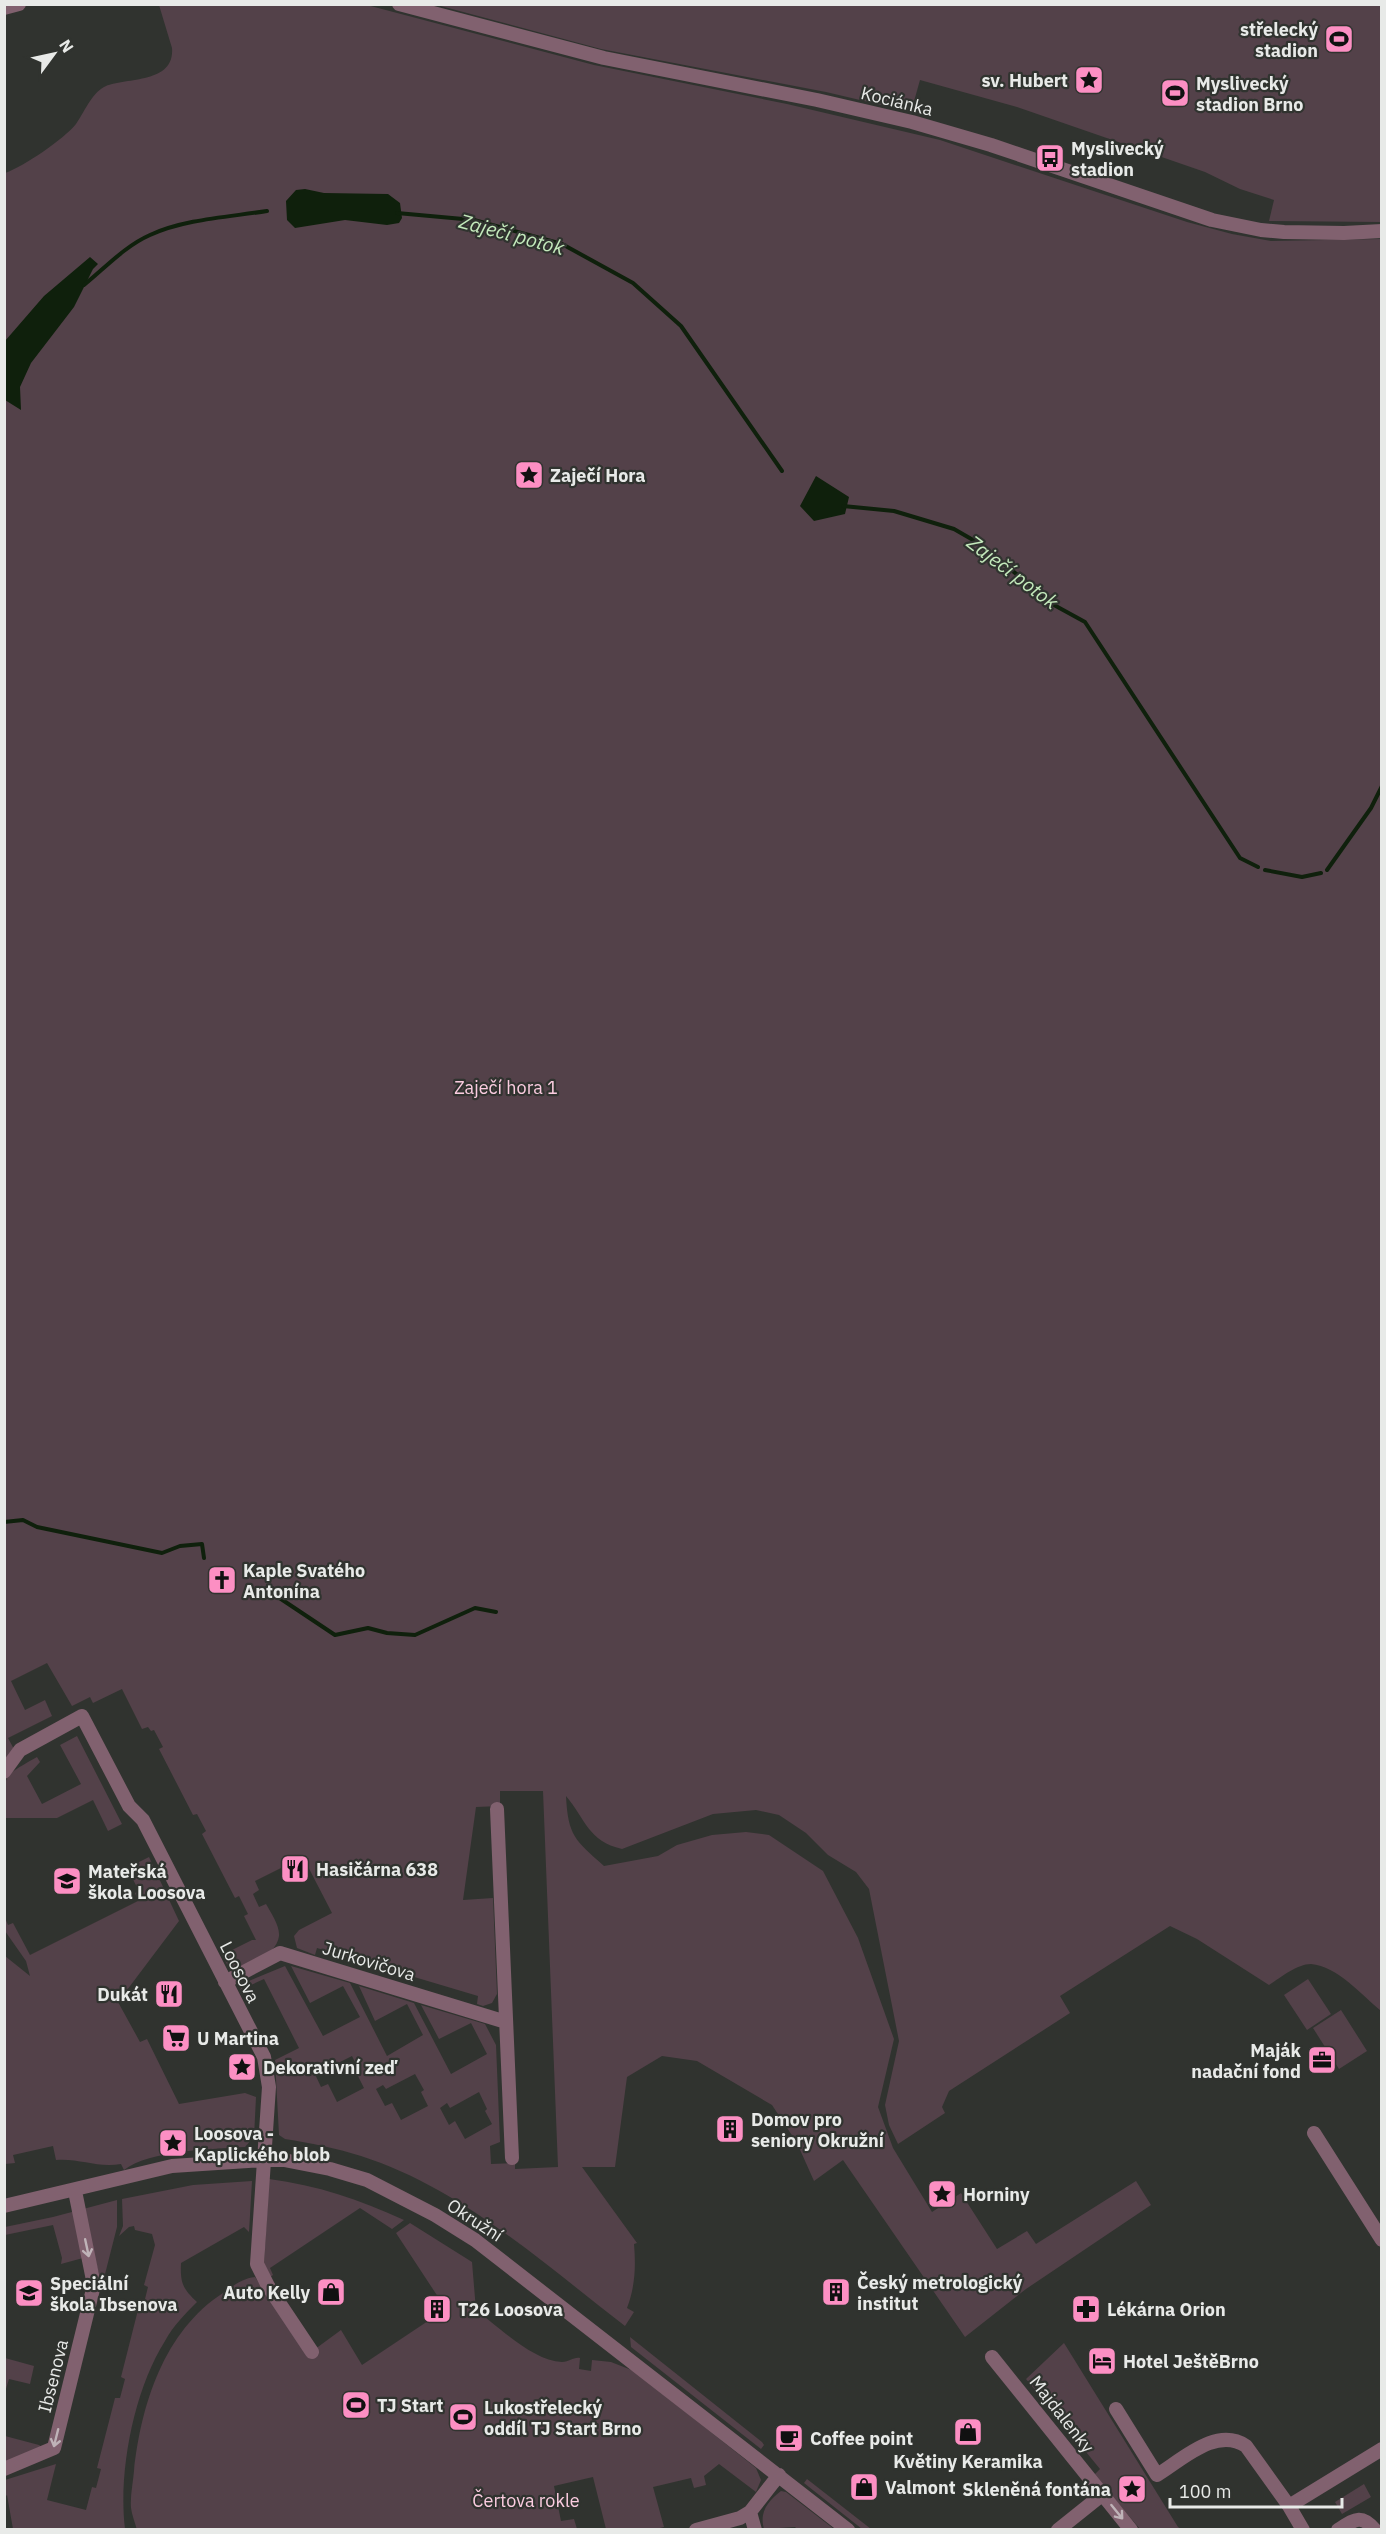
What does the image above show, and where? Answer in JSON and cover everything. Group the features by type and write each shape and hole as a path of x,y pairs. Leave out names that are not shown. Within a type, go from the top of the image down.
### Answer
{"street":[{"path":"4,8 19,4"},
{"name":"Kociánka","path":"399,4 604,58 817,100 912,122 991,145 1212,220 1261,230 1284,232 1382,231"},
{"name":"Loosova","path":"4,1772 26,1745 82,1716 129,1806 143,1820 264,2057 269,2087 257,2264 268,2286 312,2352"},
{"path":"497,1809 512,2158"},
{"name":"Jurkovičova","path":"225,1982 280,1953 506,2022"},
{"path":"1314,2133 1382,2241"},
{"name":"Okružní","path":"4,2206 75,2191 172,2166 265,2160 295,2161 367,2180 435,2215 517,2270 848,2529"},
{"name":"Ibsenova","path":"4,2469 54,2448 94,2285 75,2191"},
{"name":"Majdalenky","path":"992,2357 1131,2529"},
{"path":"1116,2409 1157,2475 1215,2440 1237,2441 1246,2446 1304,2529"},
{"path":"1289,2506 1382,2449"},
{"path":"696,2529 740,2518 750,2512 779,2475"},
{"path":"1058,2529 1102,2494"},
{"path":"750,2512 756,2529"},
{"path":"1338,2529 1354,2520 1361,2519 1369,2522 1375,2529"}],"green space":[{"name":"Zaječí hora 1","path":"363,4 594,65 787,104 940,140 1187,222 1232,234 1271,241 1381,239 1381,2011 1349,1982 1321,1966 1311,1964 1300,1966 1269,1985 1197,1939 1170,1926 1060,1996 1070,2013 949,2091 942,2107 945,2113 898,2144 889,2125 885,2105 899,2041 869,1889 856,1872 828,1855 806,1833 779,1815 756,1810 713,1814 622,1849 602,1841 595,1835 566,1796 571,1829 586,1850 604,1866 658,1856 677,1845 712,1835 746,1832 769,1835 823,1871 858,1938 894,2039 878,2107 893,2148 932,2212 961,2193 997,2249 1027,2231 1036,2244 1136,2181 1151,2205 1026,2289 965,2337 843,2160 814,2181 797,2143 772,2105 697,2061 662,2056 627,2077 615,2167 582,2167 637,2243 634,2244 634,2277 627,2308 634,2312 625,2326 500,2229 433,2187 361,2156 285,2139 279,2135 275,2060 299,2048 264,1979 240,1990 244,1983 285,1966 323,2036 360,2017 343,1986 310,2003 291,1966 350,1983 387,2056 423,2035 407,2004 375,2021 359,1986 414,2003 451,2074 487,2054 471,2023 439,2039 421,2005 485,2024 496,2045 500,2142 490,2146 491,2164 515,2163 515,2169 558,2167 543,1791 500,1791 500,1806 476,1807 463,1900 493,1898 497,1994 492,2003 483,2006 477,2004 478,1996 317,1948 315,1955 297,1948 294,1936 299,1930 332,1913 303,1857 255,1881 259,1890 253,1894 259,1907 266,1904 277,1924 279,1936 277,1943 267,1955 259,1960 236,1968 229,1968 222,1955 256,1940 244,1916 248,1914 239,1896 235,1898 202,1834 206,1831 197,1814 193,1815 159,1749 163,1747 154,1730 151,1731 148,1727 142,1729 122,1689 93,1703 90,1697 72,1706 47,1663 11,1681 25,1710 45,1700 52,1716 8,1738 15,1751 5,1765 5,173 53,145 76,124 99,90 112,84 146,78 165,68 171,60 172,48 159,5","holes":["352,2056 360,2072 357,2074 364,2088 337,2102 328,2084 321,2087 313,2070 320,2066 322,2071","415,2074 424,2090 421,2092 428,2106 401,2120 392,2103 385,2106 376,2089 383,2085 386,2089","479,2092 492,2124 465,2139 455,2121 449,2125 440,2108 447,2103 450,2108"]},
{"name":"Myslivecký stadion Brno","path":"437,5 1381,5 1381,222 1269,221 1274,200 1240,189 1205,172 1017,107 920,80 911,112 826,92 601,49"},
{"path":"77,1736 122,1824 108,1831 93,1800 57,1818 5,1818 4,1793 7,1779 16,1769 37,1757 40,1762 27,1776 42,1804 81,1784 60,1745"},
{"path":"149,1857 179,1921 118,2002 140,2042 147,2039 179,2104 245,2093 256,2097 254,2137 245,2147 165,2154 135,2163 124,2170 121,2164 104,2165 56,2160 53,2146 13,2155 15,2163 5,2164 5,1956 30,1976 26,1961 5,1931 5,1918 8,1925 13,1923 30,1955 138,1901 135,1893 139,1891 127,1868"},
{"path":"1308,1979 1331,2014 1307,2030 1284,1995"},
{"path":"1341,2010 1367,2051 1339,2069 1313,2028"},
{"path":"269,2179 338,2194 404,2220 392,2229 360,2208 270,2268 273,2275 270,2277 264,2265"},
{"path":"252,2181 249,2232 244,2227 181,2263 183,2285 197,2302 175,2325 165,2341 154,2361 137,2407 126,2457 123,2507 125,2529 13,2529 7,2495 5,2497 5,2480 56,2464 47,2500 86,2510 92,2487 96,2488 101,2469 97,2468 115,2398 120,2398 125,2379 121,2377 139,2306 143,2307 148,2287 144,2285 155,2245 152,2234 135,2230 134,2226 129,2227 119,2236 123,2226 122,2199 193,2185"},
{"path":"117,2200 117,2227 102,2286 94,2255 61,2264 62,2258 53,2225 5,2235 5,2227"},
{"name":"Čertova rokle","path":"410,2223 472,2262 476,2310 506,2334 528,2350 551,2360 562,2362 580,2358 579,2369 591,2371 592,2360 611,2362 634,2371 756,2468 761,2480 756,2492 719,2464 704,2476 706,2485 694,2488 691,2478 653,2487 664,2527 652,2530 606,2529 593,2477 554,2486 561,2521 574,2519 577,2529 137,2530 131,2511 131,2499 137,2446 159,2371 185,2328 223,2293 242,2281 255,2277 307,2355 341,2330 362,2365 446,2309 396,2233"},
{"path":"630,2337 762,2442 764,2445 761,2449 631,2347"},
{"path":"1064,2343 1181,2529 1140,2529 1094,2475 1100,2469 1026,2379"},
{"path":"5,2358 34,2366 30,2384 9,2379 5,2392"},
{"path":"5,2436 39,2445 44,2449 5,2463"},
{"path":"807,2479 871,2529 862,2529 804,2483"},
{"path":"1364,2484 1371,2497 1342,2514 1335,2502"},
{"path":"781,2491 786,2492 834,2529 797,2529 795,2527 764,2529 763,2517 766,2507"}],"shaded area":[{"path":"305,189 324,193 388,194 400,203 402,218 399,223 387,225 345,220 295,228 287,220 286,201 296,190"},
{"path":"90,257 98,264 93,269 74,307 31,363 20,387 21,410 5,400 5,341 44,296"},
{"path":"816,476 849,497 845,514 814,521 800,506"}],"waterway":[{"name":"Zaječí potok","path":"84,285 124,251 150,235 192,222 267,211"},
{"name":"Zaječí potok","path":"397,213 474,220 562,244 633,283 681,326 782,471"},
{"path":"843,506 894,511 954,529 980,544 1054,605 1085,622 1240,858 1258,867"},
{"path":"1327,870 1371,808 1382,786"},
{"path":"1265,870 1302,877 1321,873"},
{"path":"4,1522 23,1520 37,1527 162,1553 180,1546 202,1544 204,1558"},
{"path":"275,1595 335,1635 368,1628 387,1633 415,1635 475,1608 496,1612"}],"place":[{"name":"střelecký stadion","path":"1339,39"},
{"name":"sv. Hubert","path":"1089,80"},
{"name":"Myslivecký stadion Brno","path":"1175,93"},
{"name":"Myslivecký stadion","path":"1050,158"},
{"name":"Zaječí Hora","path":"529,475"},
{"name":"Kaple Svatého Antonína","path":"222,1580"},
{"name":"Hasičárna 638","path":"295,1869"},
{"name":"Mateřská škola Loosova","path":"67,1881"},
{"name":"Dukát","path":"169,1994"},
{"name":"U Martina","path":"176,2038"},
{"name":"Maják nadační fond","path":"1322,2060"},
{"name":"Dekorativní zeď","path":"242,2067"},
{"name":"Domov pro seniory Okružní","path":"730,2129"},
{"name":"Loosova - Kaplického blob","path":"173,2143"},
{"name":"Horniny","path":"942,2194"},
{"name":"Auto Kelly","path":"331,2292"},
{"name":"Český metrologický institut","path":"836,2292"},
{"name":"Speciální škola Ibsenova","path":"29,2293"},
{"name":"T26 Loosova","path":"437,2309"},
{"name":"Lékárna Orion","path":"1086,2309"},
{"name":"Hotel JeštěBrno","path":"1102,2361"},
{"name":"TJ Start","path":"356,2405"},
{"name":"Lukostřelecký oddíl TJ Start Brno","path":"463,2417"},
{"name":"Květiny Keramika","path":"968,2432"},
{"name":"Coffee point","path":"789,2438"},
{"name":"Valmont","path":"864,2487"},
{"name":"Skleněná fontána","path":"1132,2489"}]}
